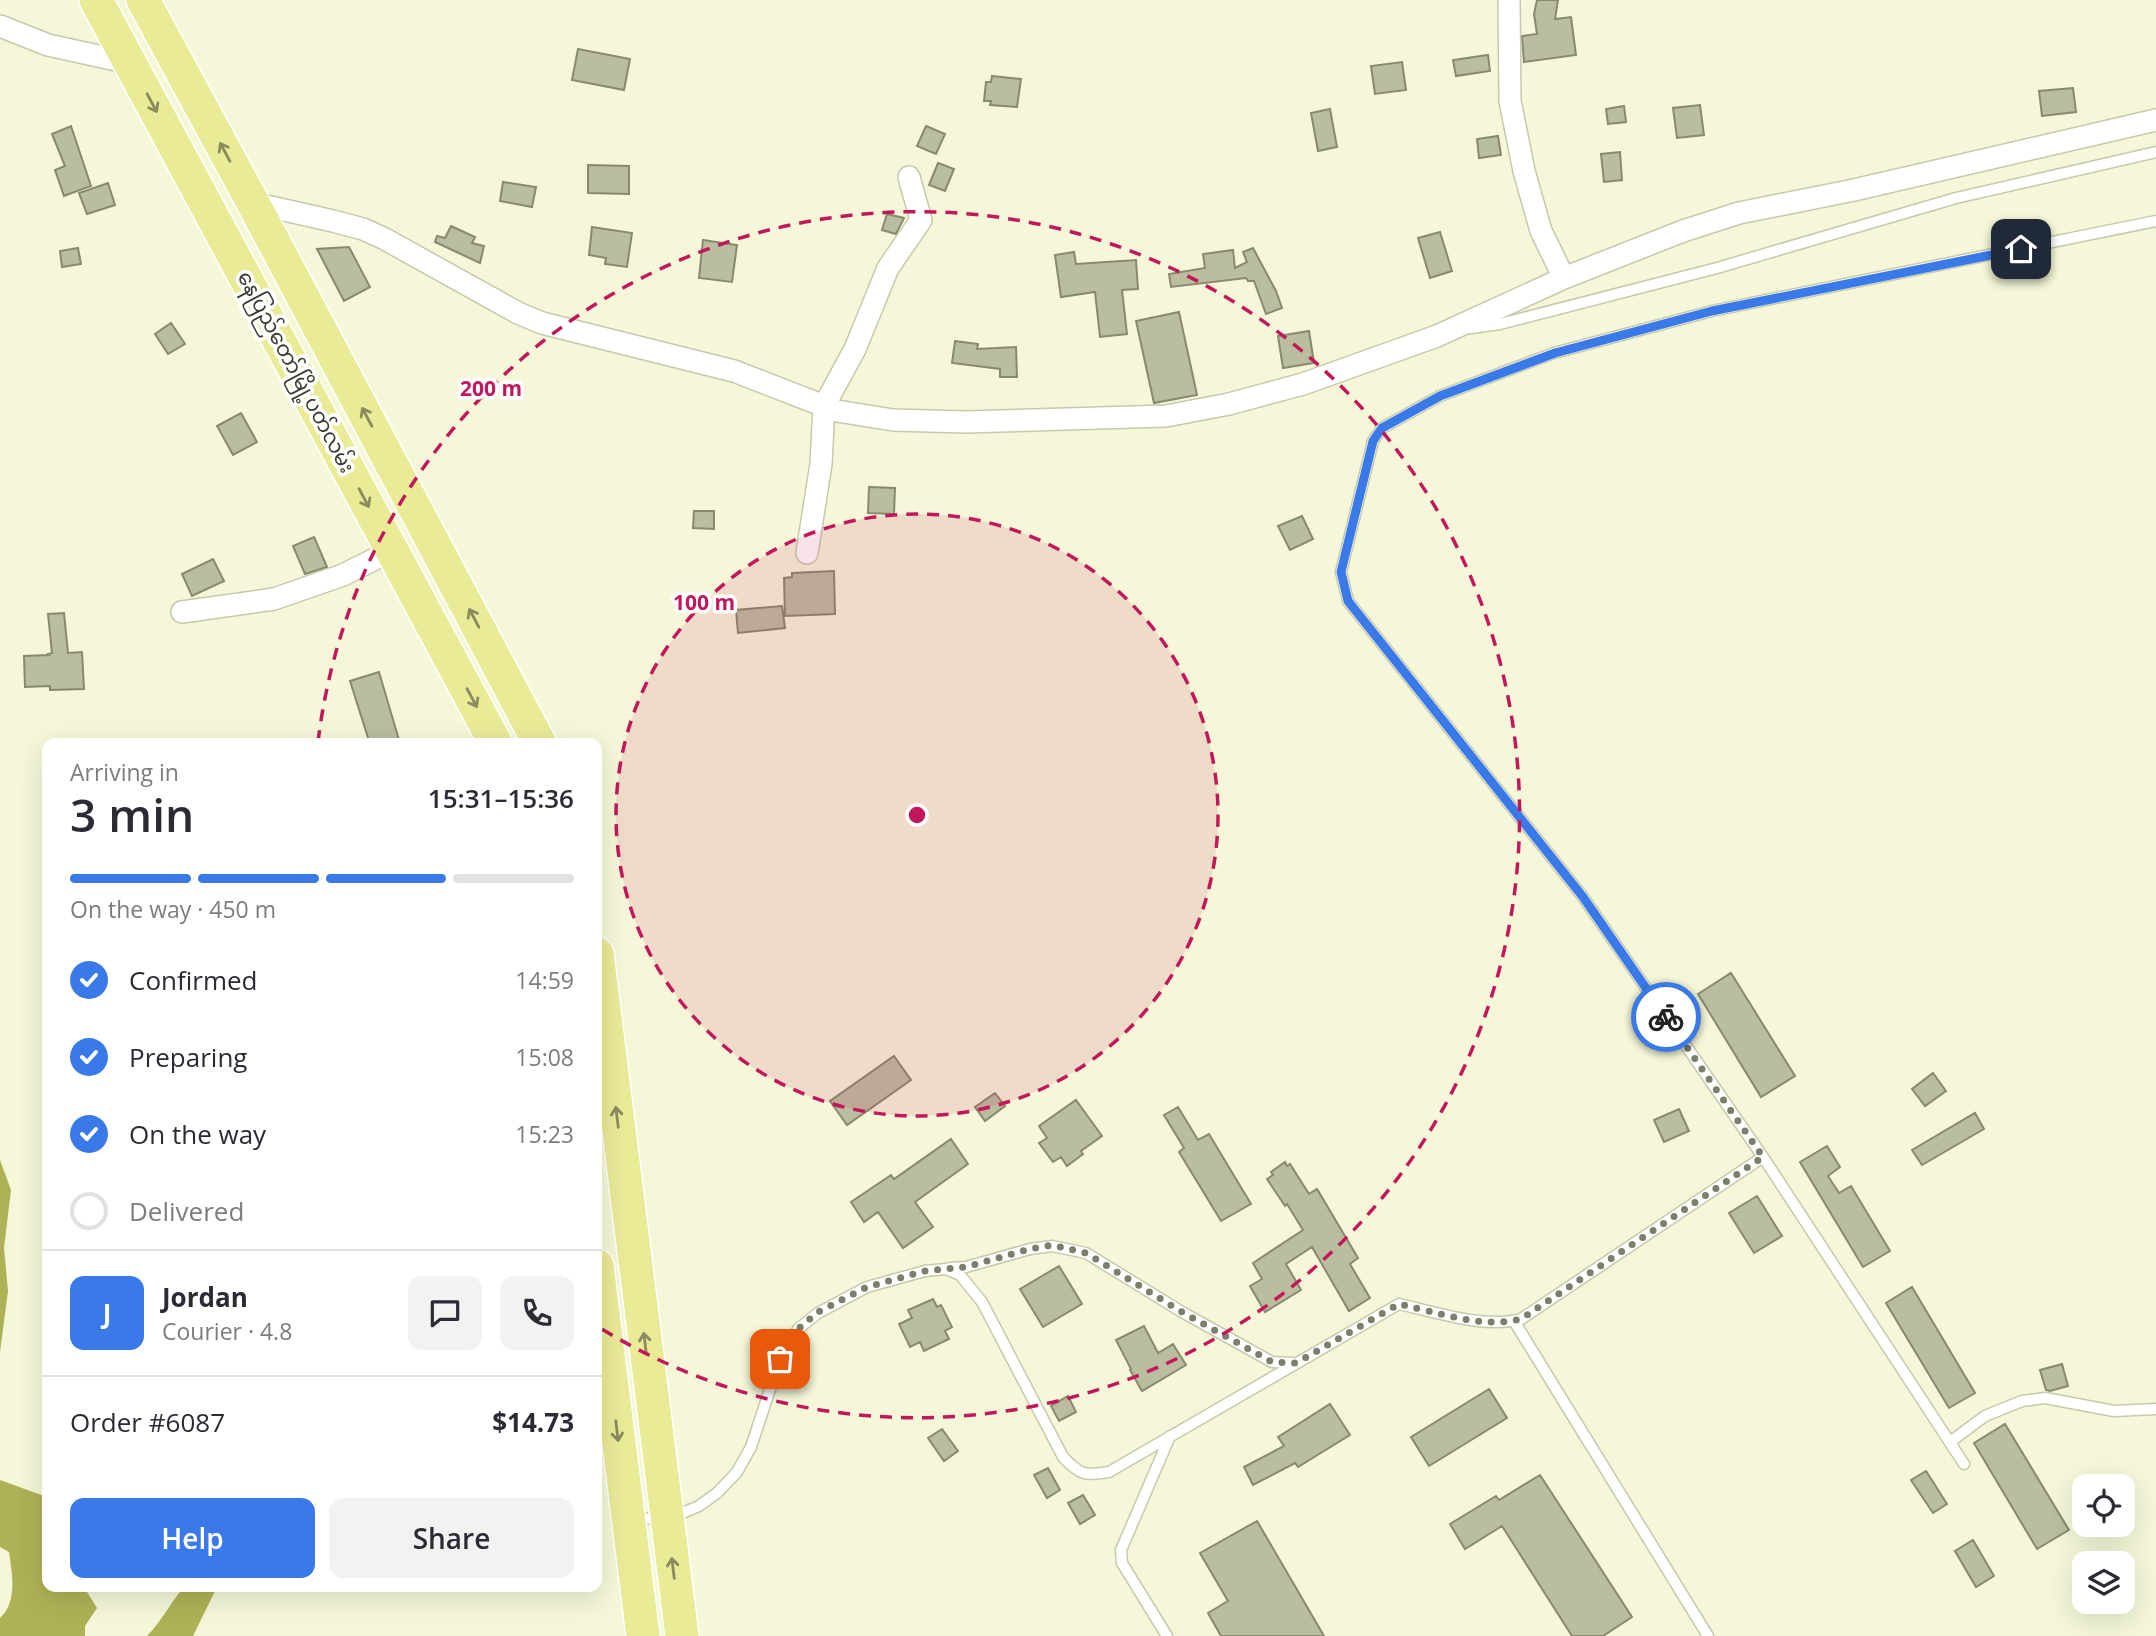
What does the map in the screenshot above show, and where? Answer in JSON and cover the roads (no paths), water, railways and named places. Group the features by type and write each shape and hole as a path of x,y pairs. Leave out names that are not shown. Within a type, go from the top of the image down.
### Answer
{"main road":[{"name":"နေပြည်တော်မြို့ပတ်လမ်း","path":"96,0 493,738"},
{"path":"143,0 537,738"},
{"path":"602,994 682,1636"},
{"path":"602,1307 643,1636"}],"street":[{"path":"1509,0 1510,101 1524,171 1541,231 1564,278"},
{"path":"0,26 48,45 130,63"},
{"path":"253,203 363,229 518,313 542,323 734,371 837,411 893,421 966,422 1166,416 1229,404 1303,384 1450,331 1564,278 1683,231 1739,213 1854,190 2156,121"},
{"path":"807,553 821,464 824,406 855,349 888,268 921,220 909,177"},
{"path":"182,612 274,599 342,575 393,550"}],"lane":[{"path":"1450,331 1500,324 1717,268 1956,198 2156,152"},
{"path":"1964,1464 1763,1157 1583,897 1348,601 1341,572 1373,441 1382,428 1440,396 1555,353 1712,311 2156,220"},
{"path":"946,1269 960,1275 982,1302 1063,1457 1077,1473 1092,1475 1109,1472 1399,1304 1474,1320 1504,1323 1521,1319 1763,1157"},
{"path":"628,1521 680,1514 699,1506 717,1493 737,1472 751,1447 780,1359 798,1329 818,1312 867,1287 925,1271 966,1267 1052,1245 1086,1253 1182,1312 1272,1362 1296,1363"},
{"path":"1514,1321 1708,1636"},
{"path":"1950,1442 1985,1416 2022,1401 2045,1398 2114,1411 2156,1409"},
{"path":"1167,1636 1122,1563 1121,1550 1170,1436"}]}
